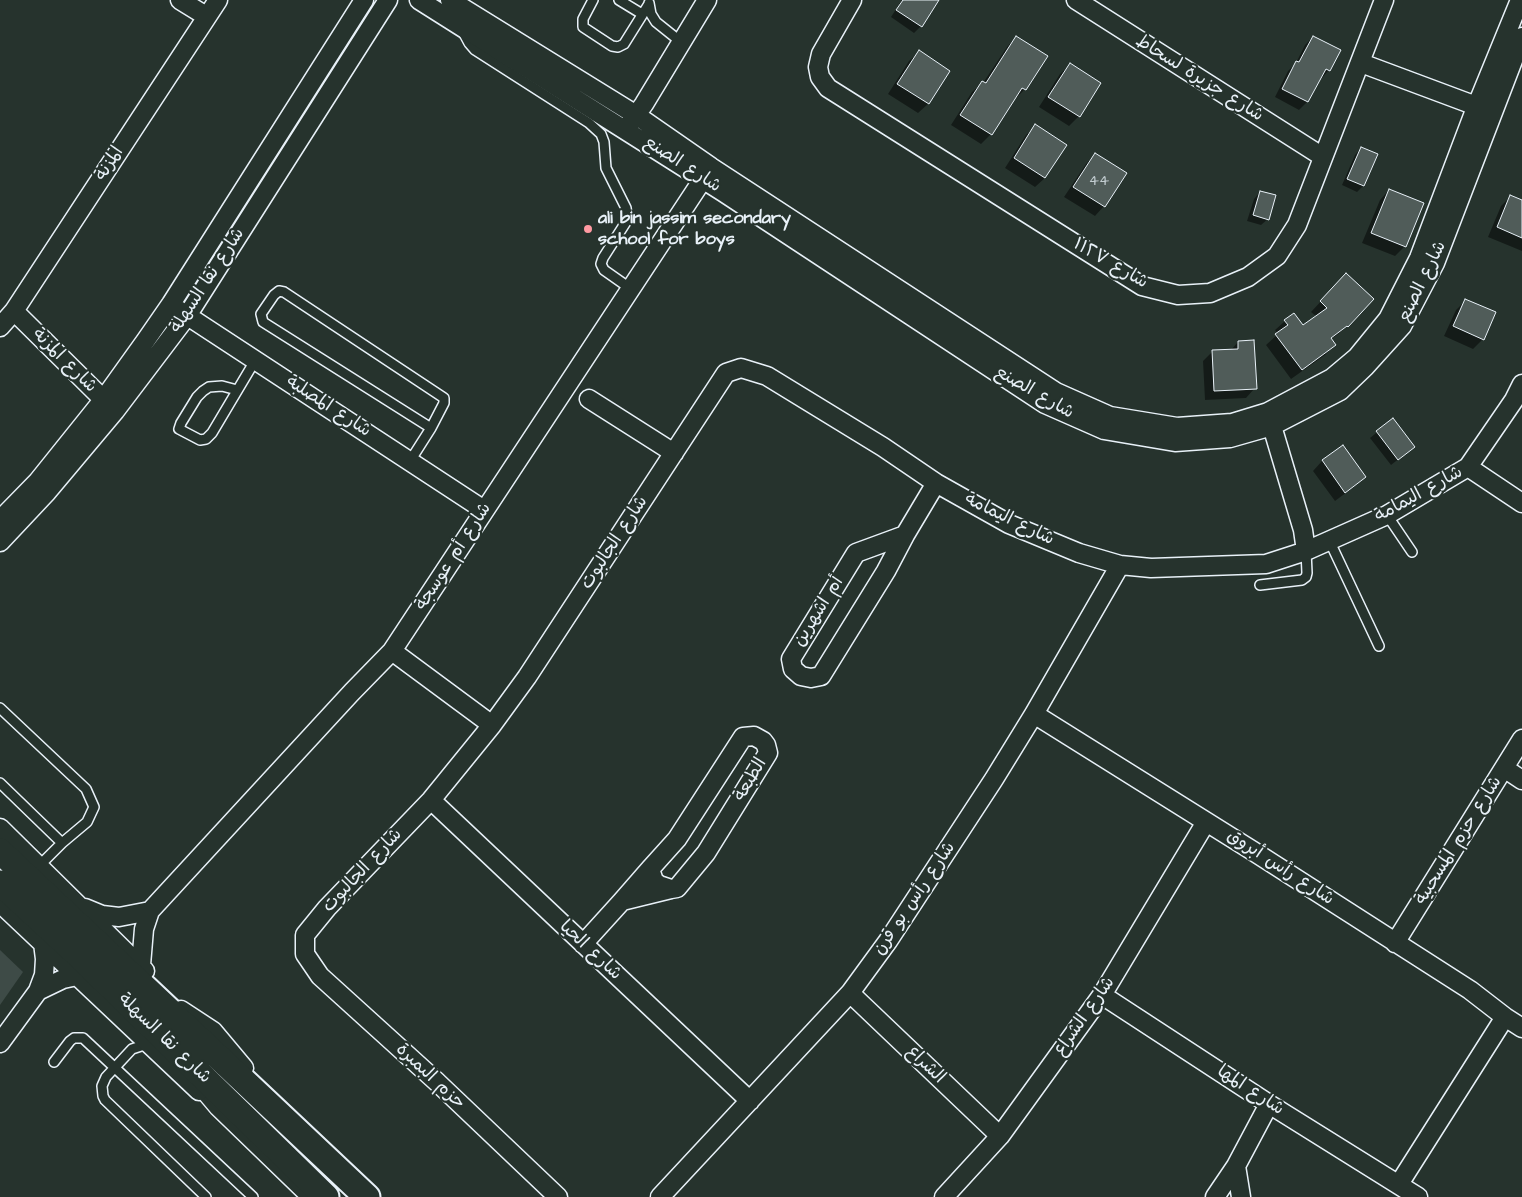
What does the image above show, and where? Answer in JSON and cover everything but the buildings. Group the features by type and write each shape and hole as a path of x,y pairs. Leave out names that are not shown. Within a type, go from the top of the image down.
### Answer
{"main road":[{"name":"شارع نقا السهلة","path":"0,851 266,1099 367,1197"},
{"name":"شارع نقا السهلة","path":"0,883 76,954 326,1197"},
{"path":"199,1091 224,1098"}],"street":[{"path":"180,0 206,16"},
{"name":"المزنة","path":"0,326 14,311 218,0"},
{"name":"شارع نقا السهلة","path":"0,542 47,492 109,406 171,304 364,0"},
{"name":"شارع نقا السهلة","path":"0,520 109,406 187,316 388,0"},
{"name":"شارع الصنع","path":"419,0 631,122"},
{"name":"شارع الصنع","path":"450,0 708,173 1045,404 1104,430 1174,442 1230,438 1270,419 1340,391 1366,368 1402,326 1435,263 1520,0"},
{"path":"631,122 706,0"},
{"name":"شارع ١١٢٧","path":"852,0 821,54 818,67 820,77 828,88 1142,286 1178,295 1210,293 1248,277 1277,256 1297,225 1384,0"},
{"name":"شارع جزيرة لسحاط","path":"1076,0 1323,157"},
{"name":"شارع الصنع","path":"1484,108 1522,36"},
{"path":"1361,63 1484,108"},
{"name":"شارع أم عوسجة","path":"141,966 143,935 150,911 392,651 708,173"},
{"name":"شارع المصلبة","path":"171,304 484,510"},
{"name":"شارع المزنة","path":"14,311 109,406"},
{"name":"شارع الجالبوت","path":"305,954 306,935 311,928 431,800 492,725 533,669 726,373 742,368"},
{"name":"شارع اليمامة","path":"742,368 767,376 883,447 936,483 1009,524 1079,554 1120,565 1151,568 1266,564 1306,551 1387,515 1468,467 1514,400 1522,384"},
{"path":"589,399 674,453"},
{"path":"1270,419 1303,530 1306,551"},
{"path":"1468,467 1522,503"},
{"name":"أم اشهرين","path":"856,553 791,659 793,669 801,676 811,678 821,676 886,570 936,483"},
{"path":"856,553 905,535"},
{"path":"856,553 873,558 886,570"},
{"name":"شارع رأس بو قرن","path":"660,1197 850,993 888,941 994,779 1120,565"},
{"path":"392,651 492,725"},
{"name":"شارع رأس أبروق","path":"1034,714 1470,990 1522,1028"},
{"name":"الطبعة","path":"583,944 622,900 677,839 743,737 754,736 763,741 766,744 768,753 706,854 677,888 622,900"},
{"name":"شارع حزم المسحبية","path":"1395,943 1522,739"},
{"path":"1504,768 1522,780"},
{"name":"شارع الحيا","path":"431,800 750,1101"},
{"name":"شارع الشراع","path":"944,1197 1000,1136 1102,995 1206,822"},
{"name":"شارع نقا السهلة","path":"0,828 141,966 168,997 186,1014 213,1032 244,1068 266,1099"},
{"path":"650,869 654,881 671,889"},
{"name":"شارع نقا السهلة","path":"0,902 199,1091"},
{"path":"80,906 102,915 119,917 150,911"},
{"path":"0,1044 38,991 44,975 43,942"},
{"name":"حزم البمبرة","path":"305,954 320,976 437,1082 558,1197"},
{"path":"38,991 63,978 77,976"},
{"name":"الشراع","path":"850,993 1000,1136"},
{"name":"شارع المها","path":"1102,995 1269,1104 1418,1197"},
{"path":"1399,1184 1505,1017"},
{"path":"1221,1195 1269,1104"},
{"path":"1236,1166 1241,1197"}],"lane":[{"path":"594,0 583,19 583,27 612,46 618,47 624,44 649,2"},
{"path":"619,0 642,14"},
{"path":"649,2 650,14 656,22 681,42"},
{"path":"460,25 464,35 475,50 596,128 604,142 606,168 626,208 627,215 626,222 601,264 604,270 631,289"},
{"path":"410,461 432,428 444,403 444,398 284,292 279,291 274,295 262,314 263,322 432,428"},
{"path":"237,390 222,386 203,391 197,396 181,423 180,429 182,432 200,440 206,439 212,433 256,360"},
{"path":"1387,515 1412,552"},
{"path":"1329,540 1379,646"},
{"path":"1260,585 1302,580 1306,577 1306,551"},
{"path":"0,708 86,789 94,808 87,822 62,842 39,866"},
{"path":"0,782 62,842"},
{"path":"54,1062 70,1040 78,1037 83,1038 253,1197"},
{"path":"152,1045 132,1049 106,1077 102,1086 103,1096 206,1197"},
{"path":"199,1091 215,1110 305,1197"}],"shaded area":[{"path":"0,950 23,972 0,1005"}],"place":[{"name":"ali bin jassim secondary school for boys","path":"588,229"}]}
